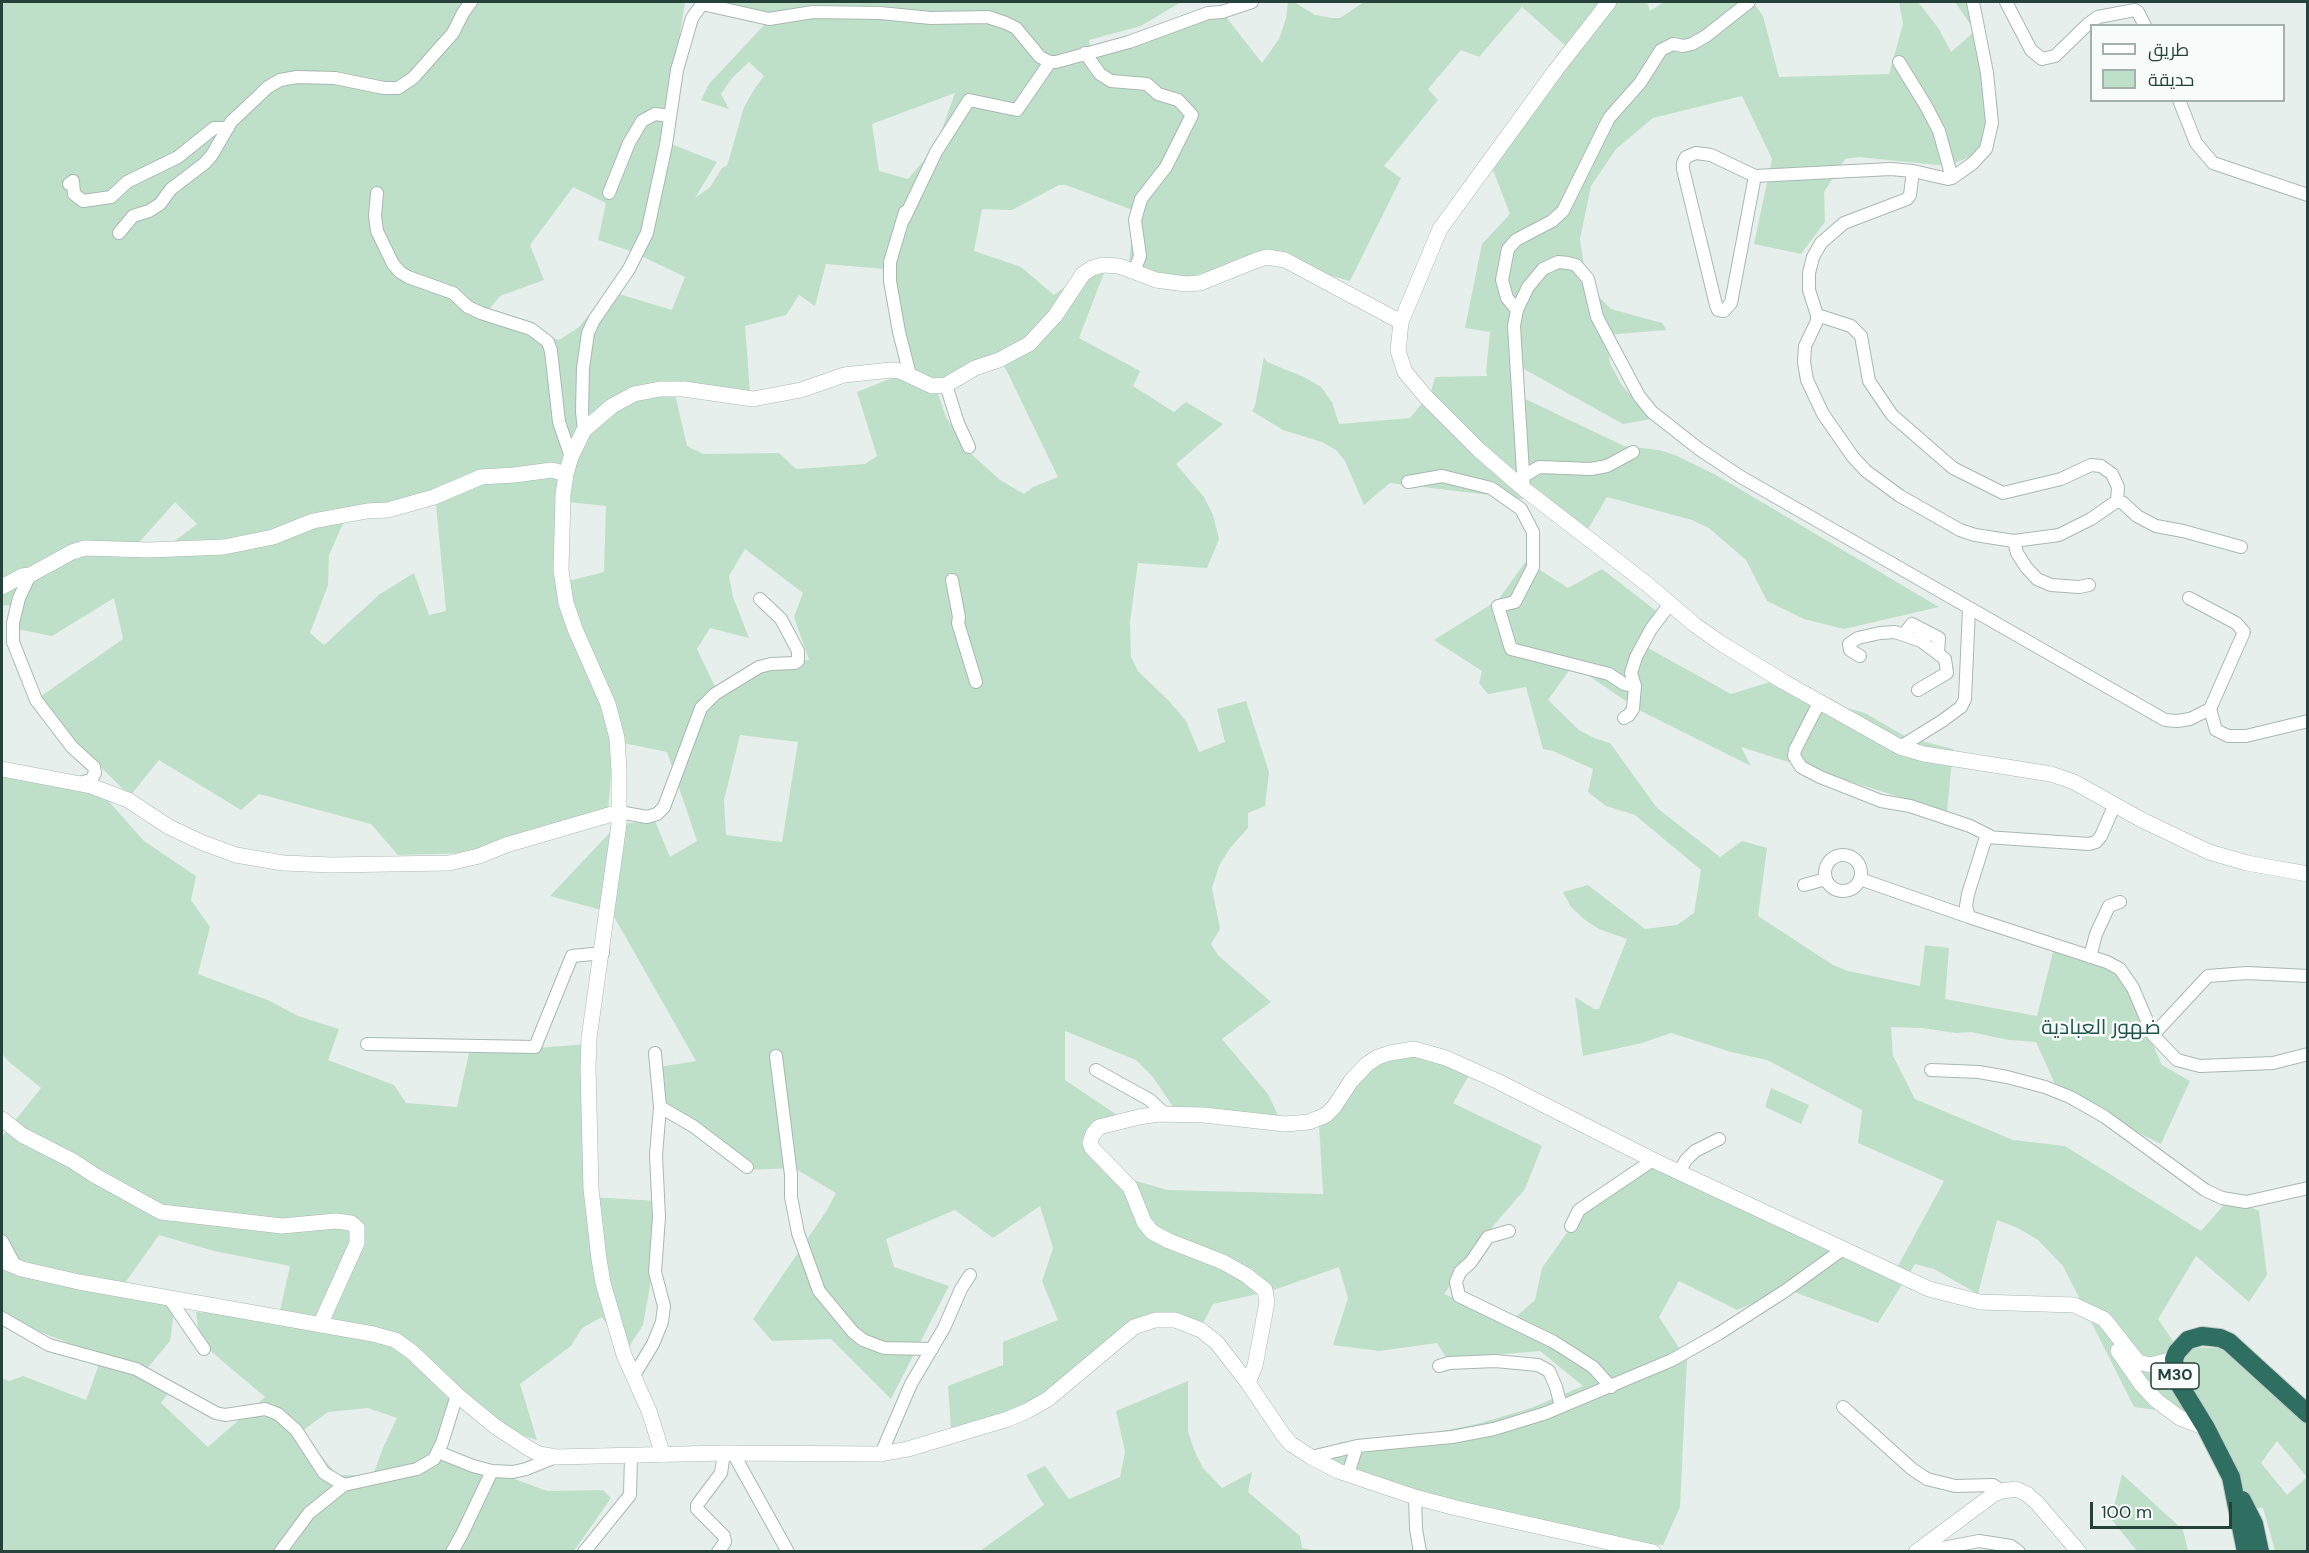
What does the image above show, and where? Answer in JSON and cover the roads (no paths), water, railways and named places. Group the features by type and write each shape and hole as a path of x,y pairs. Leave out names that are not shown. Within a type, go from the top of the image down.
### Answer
{"highway":[{"name":"M30","path":"2246,1551 2231,1477 2206,1428 2180,1389 2174,1371 2174,1359 2180,1347 2187,1340 2202,1336 2220,1338 2241,1351 2307,1414"},
{"path":"2231,1477 2254,1524 2260,1551"}],"street":[{"path":"119,233 133,216 149,212 160,204 171,189 205,163 244,108 268,87 280,80 297,77 335,78 391,88 404,85 453,33 471,2"},
{"path":"584,430 583,368 588,333 594,320 629,269 647,232 677,70 692,18 701,2 770,20 813,12 880,13 931,18 988,17 1006,22 1016,28 1040,57 1050,62 1130,42 1208,13 1222,12 1252,2"},
{"path":"1609,2 1555,71 1440,229 1401,322 1398,351 1405,372 1426,397 1479,450 1524,483 1719,642 1900,747 1956,760 1999,764 2051,774 2074,782 2142,820 2209,852 2247,863 2307,874"},
{"path":"1517,310 1507,298 1502,280 1508,249 1515,240 1552,221 1563,211 1609,118 1640,83 1661,50 1673,44 1683,46 1692,44 1706,36 1749,2"},
{"path":"1755,176 1731,303 1728,309 1720,311 1716,305 1683,163 1686,157 1690,154 1704,153 1755,176 1891,169 1952,178 1981,156 1991,131 1992,113 1987,73 1973,2"},
{"path":"2006,2 2031,50 2042,59 2055,56 2098,17 2135,10 2144,24"},
{"path":"1085,53 1100,74 1111,81 1147,84 1158,94 1178,100 1192,115 1166,167 1141,199 1135,220 1140,256 1134,272"},
{"path":"904,219 936,152 969,100 1017,110 1050,62"},
{"path":"1899,63 1939,131 1952,178"},
{"path":"2180,102 2196,143 2213,163 2307,195"},
{"path":"609,193 629,143 642,121 655,114 670,116"},
{"path":"69,184 73,182 74,194 83,201 111,197 127,182 178,157 214,128 228,128"},
{"path":"1913,171 1910,195 1907,199 1844,223 1821,243 1814,257 1809,273 1809,290 1817,315 1805,346 1804,362 1807,380 1824,414 1853,457 1880,483 1952,526 1975,535 2014,541 2044,538 2071,530 2117,501"},
{"path":"377,193 375,216 377,231 393,264 400,272 408,278 453,293 468,307 481,313 531,329 548,342 559,422 572,457"},
{"path":"909,193 904,219 890,262 890,281 899,332 910,375"},
{"path":"663,1455 648,1411 624,1355 603,1283 591,1189 588,1068 590,1038 603,953 618,812 617,738 608,704 566,603 561,570 561,530 566,474 584,430 612,406 646,390 684,389 753,399 801,390 844,375 891,370 910,375 932,386 946,385 975,368 999,360 1029,344 1055,316 1083,274 1103,265 1111,265 1171,283 1200,283 1257,260 1277,258 1302,268 1401,322"},
{"path":"1524,483 1514,326 1517,310 1528,287 1543,269 1558,262 1575,265 1588,279 1597,317 1639,396 1652,412 1699,449 1741,477 1969,609 2165,720 2177,722 2190,719 2210,709 2244,632 2236,623 2189,598"},
{"path":"1817,315 1851,326 1861,336 1869,381 1892,415 1953,468 2002,493 2061,479 2091,465 2101,466 2112,474 2118,488 2117,501"},
{"path":"946,385 958,423 969,447"},
{"path":"1524,483 1539,467 1591,469 1606,466 1633,453"},
{"path":"2,587 72,552 85,548 160,550 224,547 273,537 313,521 397,508 434,497 480,477 514,476 552,470 566,474"},
{"path":"1408,482 1442,476 1491,488 1521,509 1533,532 1533,567 1515,602 1498,606 1511,649 1609,674 1624,684 1635,686"},
{"path":"2117,501 2123,503 2137,516 2156,526 2241,547"},
{"path":"2014,541 2017,553 2037,579 2051,585 2079,587 2089,585"},
{"path":"30,575 19,598 13,623 13,642 36,700 72,747 94,766 95,773 92,780 78,783"},
{"path":"952,580 959,616 958,623 976,682"},
{"path":"2,769 78,783 128,800 169,827 236,855 322,865 449,862 479,856 506,845 618,812 647,817 657,814 664,807 701,708 715,694 759,667 798,661 798,651 781,618 760,599"},
{"path":"1624,718 1633,709 1635,686 1631,674 1636,657 1651,629 1670,604"},
{"path":"1900,747 1961,707 1965,699 1969,609"},
{"path":"1860,656 1850,650 1849,644 1858,638 1895,632 1921,641 1945,659 1947,673 1918,690"},
{"path":"1946,664 1959,660 1967,663"},
{"path":"1820,701 1794,756 1801,767 1808,772 1881,801 1910,806 1970,826 1990,836 2037,842 2089,844 2096,842 2101,836 2115,804"},
{"path":"2210,709 2216,729 2228,736 2246,736 2307,721"},
{"path":"1969,917 1966,906 1968,894 1983,844 1986,837 1990,836"},
{"path":"1838,855 1847,855 1856,860 1860,869 1860,879 1847,891 1838,891 1830,886 1826,879 1825,869 1829,861 1838,855"},
{"path":"1804,885 1826,879"},
{"path":"1860,879 2107,962 2120,969 2128,978 2154,1035 2176,1060 2200,1066 2273,1063 2307,1054"},
{"path":"2090,957 2096,934 2109,906 2120,902"},
{"path":"367,1044 535,1047 572,956 603,953"},
{"path":"2154,1035 2197,985 2208,976 2233,973 2307,976"},
{"path":"1248,1383 1255,1366 1268,1302 1265,1290 1246,1275 1223,1262 1152,1232 1144,1222 1130,1186 1091,1145 1093,1134 1099,1127 1138,1117 1165,1114 1204,1115 1285,1124 1309,1122 1326,1115 1351,1081 1367,1064 1390,1053 1414,1049 1446,1058 1497,1081 1653,1160 1929,1289 1980,1302 2074,1305 2104,1319 2138,1362 2150,1365 2174,1359"},
{"path":"633,1377 653,1344 664,1306 656,1272 658,1231 656,1155 660,1107 655,1053"},
{"path":"776,1056 791,1175 791,1197 798,1233 819,1291 853,1332 863,1340 885,1348 932,1349"},
{"path":"1096,1070 1150,1100 1165,1114"},
{"path":"1931,1070 1979,1072 2007,1077 2070,1097 2105,1117 2197,1184 2222,1198 2247,1202 2307,1188"},
{"path":"660,1107 693,1126 747,1167"},
{"path":"2,1119 22,1135 74,1161 105,1182 161,1212 282,1226 336,1221 351,1223 357,1228 357,1243 320,1325"},
{"path":"1679,1172 1695,1151 1719,1139"},
{"path":"1571,1226 1578,1210 1653,1160"},
{"path":"1509,1231 1488,1237 1471,1262 1460,1272 1456,1282 1459,1296 1554,1342 1593,1367 1611,1387"},
{"path":"2,1241 16,1267"},
{"path":"1311,1457 1357,1446 1452,1437 1494,1429 1611,1387 1672,1359 1718,1334 1785,1291 1843,1249"},
{"path":"2,1261 16,1267 67,1280 373,1334 394,1340 412,1352 457,1395 496,1427 539,1454 556,1457 729,1453 880,1454 934,1442 1027,1411 1048,1399 1134,1327 1155,1320 1174,1320 1201,1330 1217,1343 1284,1436 1311,1457 1348,1474 1415,1497 1648,1551"},
{"path":"880,1454 911,1384 932,1349 970,1275"},
{"path":"169,1298 204,1349"},
{"path":"2088,1310 2150,1394 2180,1418 2206,1428"},
{"path":"2,1318 49,1345 136,1369 216,1413 225,1415 265,1409 278,1414 296,1430 324,1473 344,1485"},
{"path":"1439,1366 1449,1363 1495,1361 1538,1365 1549,1371 1561,1406"},
{"path":"280,1551 309,1513 344,1485 417,1469 434,1459 457,1395"},
{"path":"1843,1407 1912,1469 1927,1479 1955,1486 1993,1485 2002,1491"},
{"path":"1348,1474 1357,1446"},
{"path":"438,1452 492,1471 513,1472 556,1457"},
{"path":"729,1453 790,1551"},
{"path":"718,1551 725,1542 724,1536 697,1509 697,1505 718,1479 729,1453"},
{"path":"584,1551 630,1495 631,1456"},
{"path":"452,1551 492,1471"},
{"path":"1916,1551 1981,1503 2002,1491 2016,1489 2027,1494 2038,1504 2079,1551"},
{"path":"1415,1497 1416,1529 1420,1551"},
{"path":"1922,1551 1979,1541 2011,1546 2019,1551"}],"district":[{"name":"ضهور العبادية","path":"2101,1028"}]}
